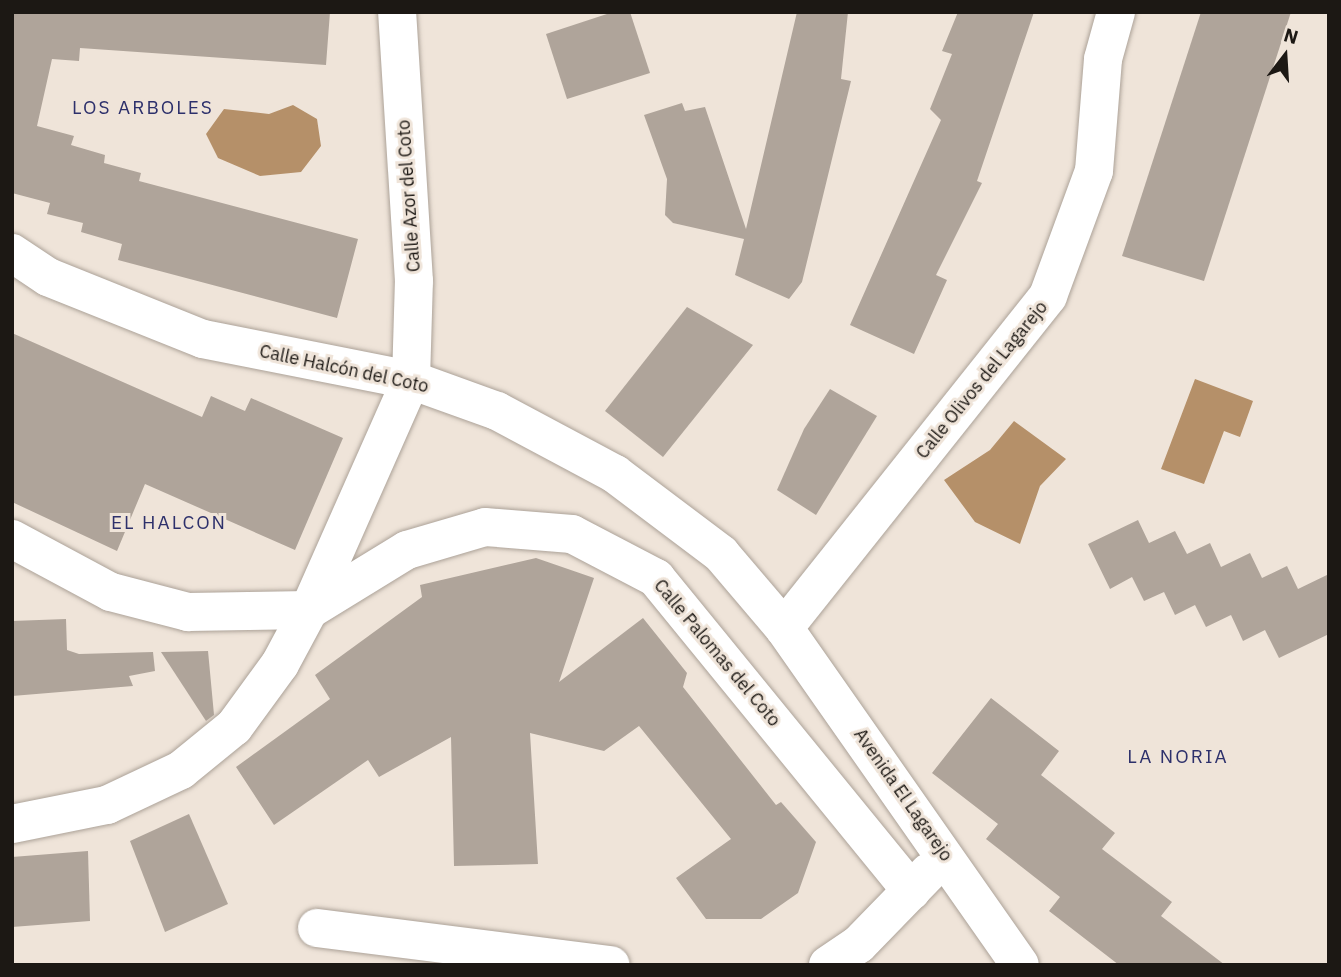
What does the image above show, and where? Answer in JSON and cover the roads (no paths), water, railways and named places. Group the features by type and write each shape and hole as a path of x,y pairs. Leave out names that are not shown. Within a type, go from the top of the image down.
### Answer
{"street":[{"name":"Calle Azor del Coto","path":"397,12 414,281 411,380"},
{"name":"Calle Olivos del Lagarejo","path":"784,628 1048,296 1094,171 1103,59 1116,12"},
{"name":"Calle Halcón del Coto","path":"12,253 48,277 203,339 411,380 496,411 615,474 720,554 784,628"},
{"path":"12,824 107,805 181,770 234,727 280,664 309,610 411,380"},
{"name":"Calle Palomas del Coto","path":"309,610 407,550 485,527 572,534 656,578 911,891"},
{"path":"12,539 111,592 188,612 309,610"},
{"name":"Avenida El Lagarejo","path":"784,628 1020,965"},
{"path":"828,965 859,944 945,855"},
{"path":"317,928 611,965"}],"district":[{"name":"LOS ARBOLES","path":"143,108"},
{"name":"EL HALCON","path":"169,523"},
{"name":"LA NORIA","path":"1178,757"}]}
